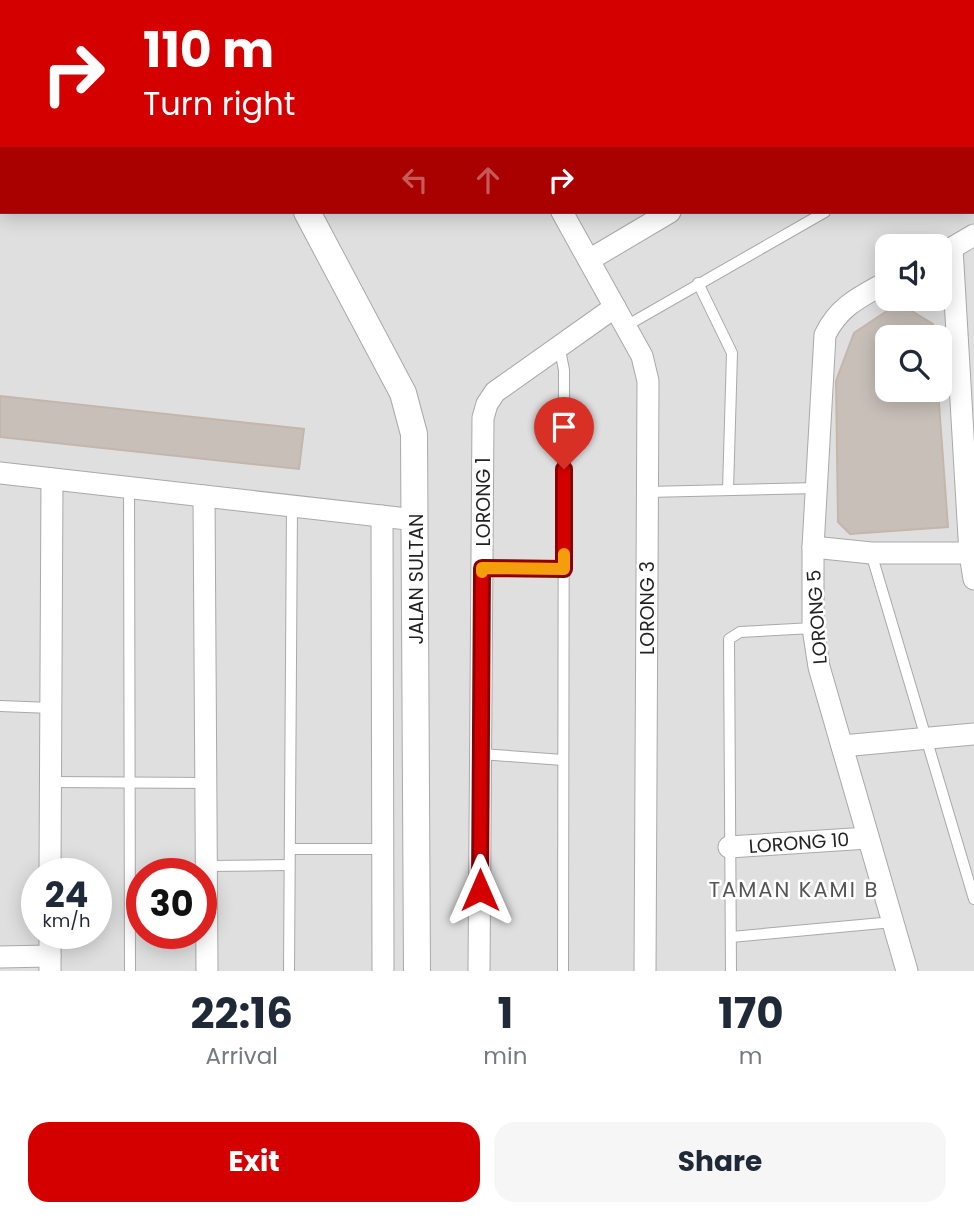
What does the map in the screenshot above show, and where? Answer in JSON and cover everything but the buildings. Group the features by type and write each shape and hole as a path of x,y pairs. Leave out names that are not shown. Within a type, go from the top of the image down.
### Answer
{"street":[{"name":"JALAN SULTAN","path":"308,214 403,393 414,434 418,971"},
{"name":"LORONG 3","path":"563,214 642,356 648,381 645,971"},
{"path":"589,260 667,214"},
{"path":"952,248 974,235"},
{"name":"LORONG 5","path":"875,288 846,304 833,318 825,335 813,547 813,628 819,667 907,971"},
{"name":"LORONG 1","path":"479,971 483,418 487,404 495,392 615,307"},
{"path":"951,311 974,579"},
{"path":"0,473 416,520"},
{"path":"50,858 52,478"},
{"path":"204,496 206,858"},
{"path":"382,516 383,971"},
{"path":"813,547 871,553 972,554"},
{"path":"842,746 974,734"},
{"name":"LORONG 10","path":"729,847 869,838"},
{"path":"207,949 207,971"},
{"path":"0,957 50,964"}],"lane":[{"path":"626,327 821,214"},
{"path":"698,283 732,353 728,490"},
{"path":"559,345 564,370 563,971"},
{"path":"130,487 130,971"},
{"path":"648,492 817,488"},
{"path":"289,971 292,506"},
{"path":"871,553 974,899"},
{"path":"482,568 564,569"},
{"path":"731,971 729,639 740,632 813,628"},
{"path":"0,706 51,708"},
{"path":"481,754 563,760"},
{"path":"50,782 206,783"},
{"path":"289,849 383,849"},
{"path":"217,866 289,865"},
{"path":"731,937 893,922"}],"shaded area":[{"path":"0,214 974,214 974,971 0,971"}],"slow traffic":[{"path":"482,572 482,568 564,569 564,554"}],"district":[{"name":"TAMAN KAMI B","path":"794,889"}],"route":[{"path":"480,890 482,568 564,569 564,469"}]}
